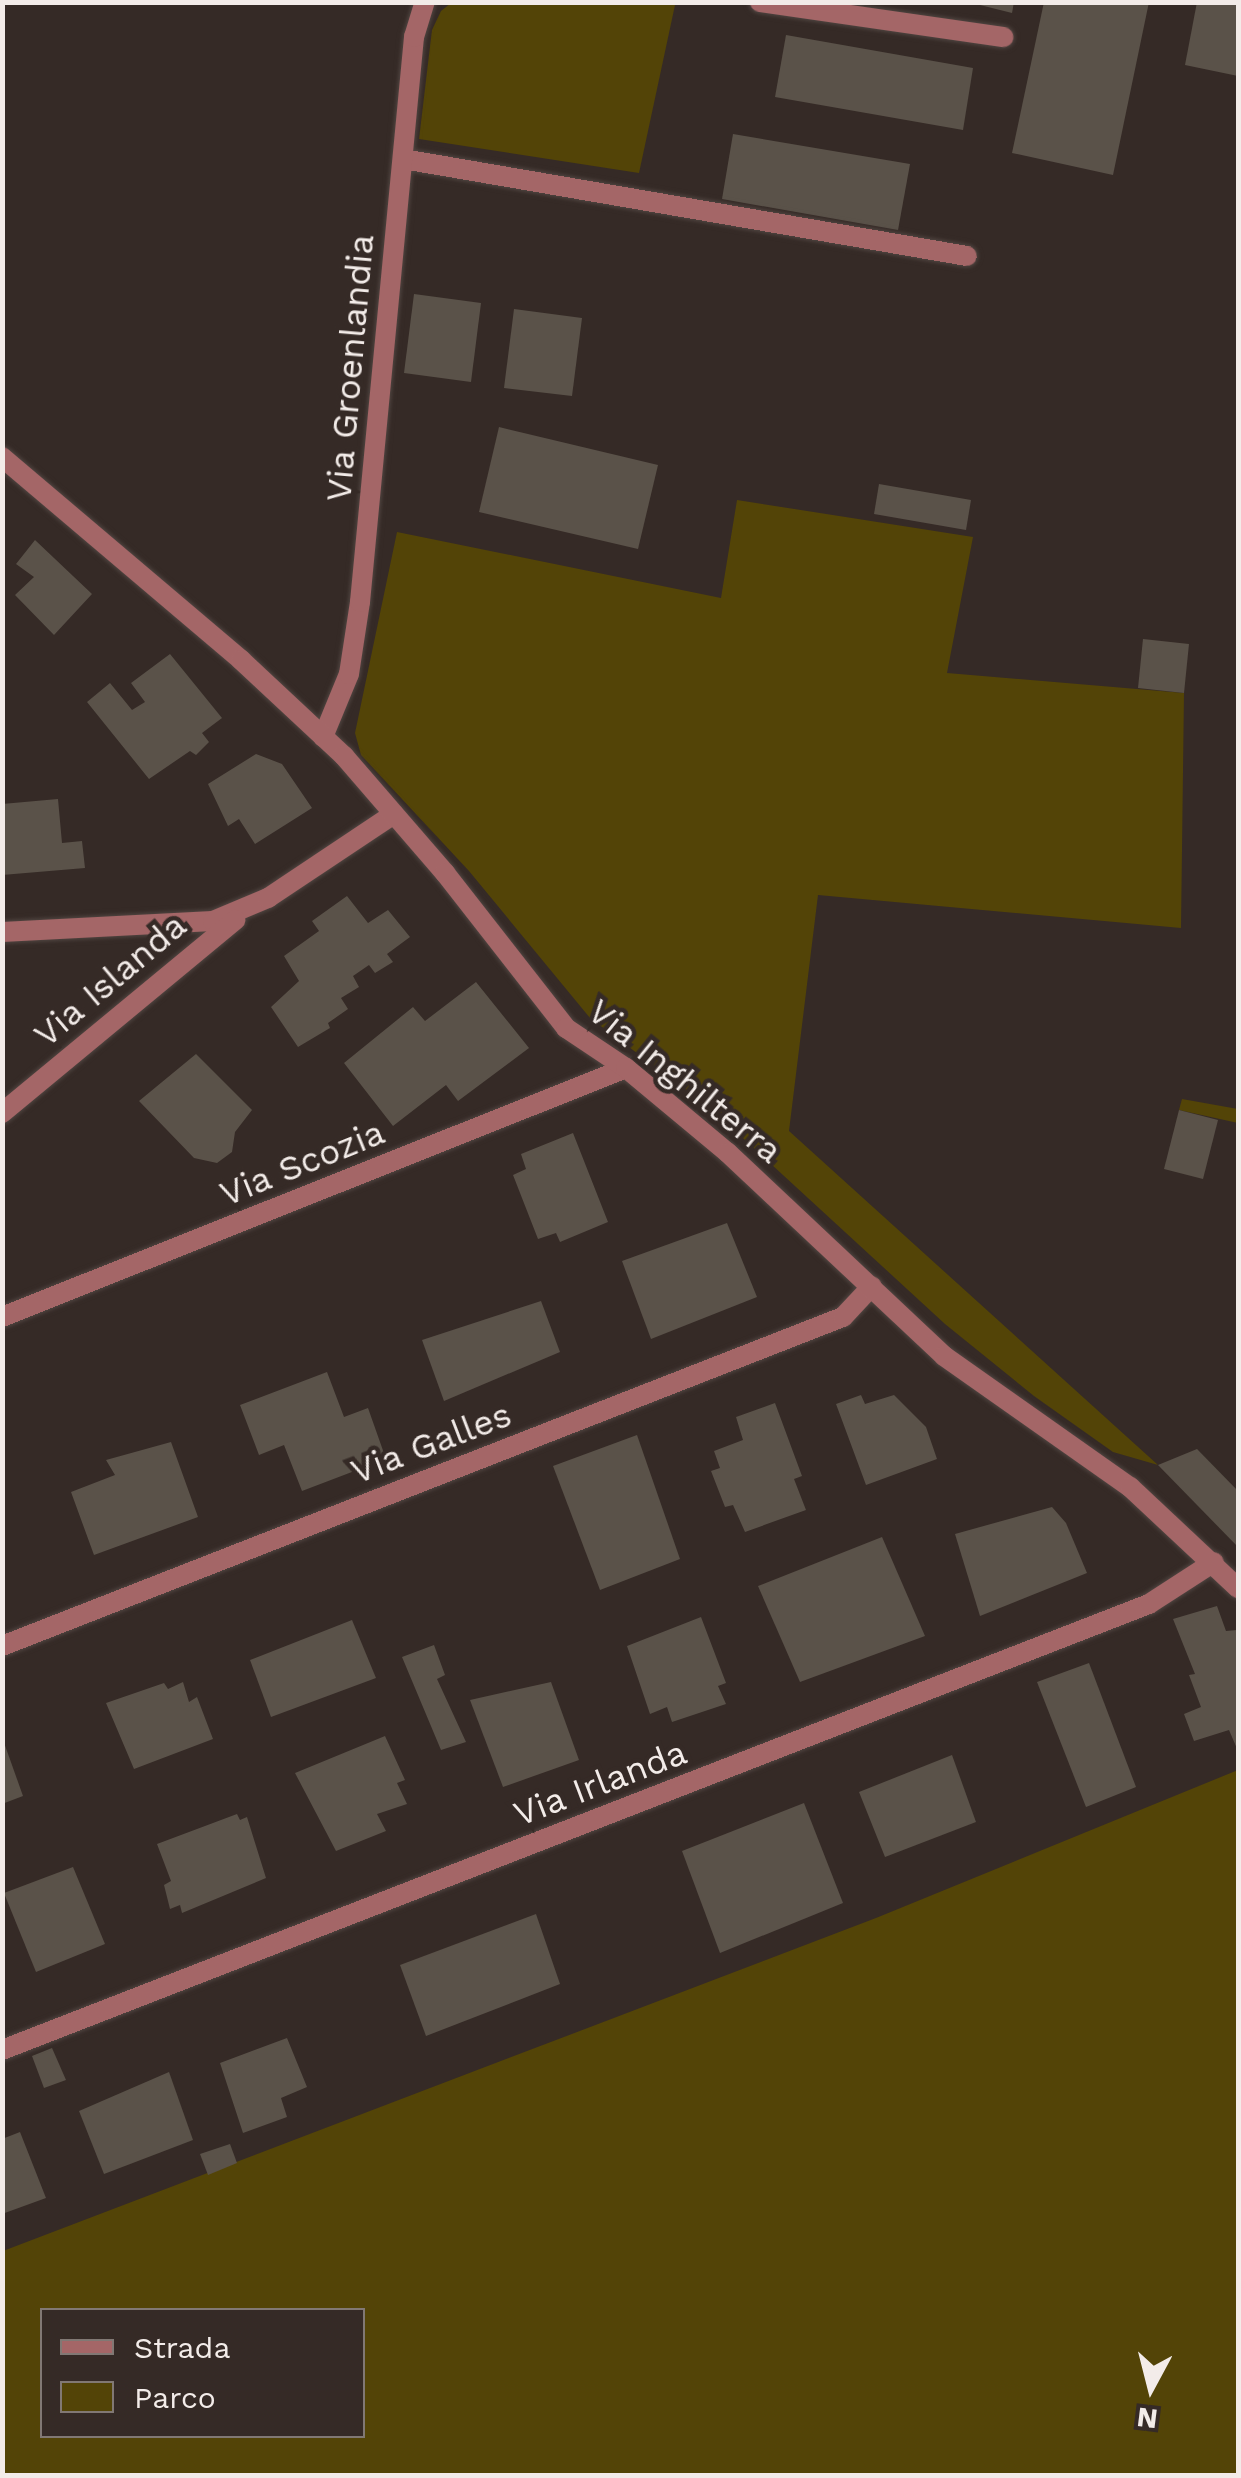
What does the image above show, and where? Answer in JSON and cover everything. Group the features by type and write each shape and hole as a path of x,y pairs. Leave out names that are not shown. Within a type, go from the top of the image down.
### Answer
{"street":[{"name":"Via Groenlandia","path":"323,737 349,674 360,602 414,37 424,2"},
{"path":"760,2 1004,36"},
{"path":"402,159 967,256"},
{"name":"Via Inghilterra","path":"2,457 241,660 323,737 394,814 566,1028 626,1068 728,1154 944,1356 1130,1488 1238,1588"},
{"name":"Via Islanda","path":"2,1114 194,950 394,814"},
{"name":"Via Islanda","path":"2,932 213,921 261,901"},
{"name":"Via Scozia","path":"2,1317 626,1068"},
{"name":"Via Galles","path":"2,1646 843,1318 872,1286"},
{"name":"Via Irlanda","path":"2,2050 1150,1604 1214,1562"}],"green space":[{"path":"451,3 675,5 639,173 419,139 432,30 441,11"},
{"path":"737,500 973,537 947,673 1184,693 1181,928 818,895 789,1131 1158,1465 1113,1452 1034,1396 945,1324 708,1106 590,1018 469,871 361,755 355,733 397,532 721,598"},
{"path":"1182,1099 1238,1109 1238,1123 1179,1110"},
{"path":"1238,1770 1238,2475 3,2476 3,2251 876,1918"}],"building":[{"path":"968,2 1014,2 1012,13"},
{"path":"1044,2 1149,2 1113,175 1012,153"},
{"path":"1197,2 1238,2 1238,76 1185,65"},
{"path":"786,35 973,68 963,130 775,97"},
{"path":"733,134 910,164 898,230 722,199"},
{"path":"414,294 481,303 471,382 404,373"},
{"path":"514,309 582,318 572,396 504,388"},
{"path":"499,427 658,465 638,549 479,512"},
{"path":"879,484 971,500 966,530 874,514"},
{"path":"35,540 92,594 54,635 15,595 34,577 16,564"},
{"path":"1143,639 1189,644 1184,693 1138,688"},
{"path":"170,654 222,718 202,733 209,742 196,755 190,751 149,779 87,702 110,683 132,710 145,702 131,683"},
{"path":"256,754 282,764 312,808 255,844 239,819 228,826 208,784"},
{"path":"58,799 62,843 82,841 85,868 2,875 2,804"},
{"path":"347,896 368,923 388,910 410,937 387,954 393,962 375,973 369,965 353,976 359,987 341,998 348,1009 328,1023 330,1028 298,1047 271,1007 299,981 284,956 319,931 312,921"},
{"path":"476,982 529,1048 458,1101 446,1085 393,1126 344,1063 413,1007 425,1021"},
{"path":"196,1054 252,1110 235,1132 232,1152 217,1163 194,1158 139,1101"},
{"path":"1179,1110 1218,1120 1203,1179 1164,1169"},
{"path":"573,1133 608,1222 560,1242 556,1233 538,1239 513,1175 526,1169 521,1154"},
{"path":"727,1223 757,1297 651,1339 622,1261"},
{"path":"541,1301 560,1352 444,1401 422,1340"},
{"path":"327,1372 344,1417 368,1408 386,1459 302,1491 284,1445 259,1455 240,1405"},
{"path":"861,1395 865,1404 894,1395 926,1427 937,1459 866,1485 836,1404"},
{"path":"775,1403 802,1476 794,1479 806,1510 745,1532 733,1505 725,1507 711,1471 720,1468 714,1451 743,1440 736,1417"},
{"path":"637,1435 680,1559 600,1590 553,1466"},
{"path":"171,1442 198,1517 94,1555 71,1492 115,1475 106,1460"},
{"path":"1197,1449 1238,1491 1238,1547 1158,1465"},
{"path":"1052,1507 1066,1523 1087,1573 980,1616 955,1534"},
{"path":"882,1537 925,1636 800,1682 758,1586"},
{"path":"1217,1606 1226,1631 1237,1630 1238,1635 1238,1751 1229,1730 1194,1741 1184,1714 1201,1707 1189,1675 1195,1674 1173,1619"},
{"path":"701,1617 726,1683 718,1686 726,1704 672,1722 667,1707 650,1714 627,1646"},
{"path":"352,1620 376,1678 271,1717 250,1660"},
{"path":"434,1645 445,1675 437,1679 466,1742 441,1750 402,1657"},
{"path":"1089,1663 1136,1787 1086,1807 1037,1682"},
{"path":"183,1682 189,1702 197,1697 213,1739 134,1769 106,1703 164,1683 168,1689"},
{"path":"551,1682 579,1760 503,1787 470,1700"},
{"path":"385,1736 405,1780 397,1783 407,1804 377,1814 386,1831 336,1851 295,1773"},
{"path":"2,1737 23,1796 2,1804"},
{"path":"952,1755 976,1822 885,1857 859,1792"},
{"path":"804,1803 843,1903 720,1953 682,1851"},
{"path":"237,1814 240,1820 247,1817 266,1878 182,1913 180,1905 170,1909 164,1885 171,1881 157,1844"},
{"path":"73,1867 105,1944 36,1972 4,1893"},
{"path":"536,1914 560,1984 426,2036 400,1965"},
{"path":"287,2038 307,2087 281,2098 287,2117 243,2133 220,2063"},
{"path":"52,2048 66,2080 44,2088 32,2056"},
{"path":"169,2072 193,2140 104,2174 79,2111"},
{"path":"20,2132 46,2198 2,2214 2,2139"},
{"path":"230,2144 237,2163 208,2175 200,2154"}]}
